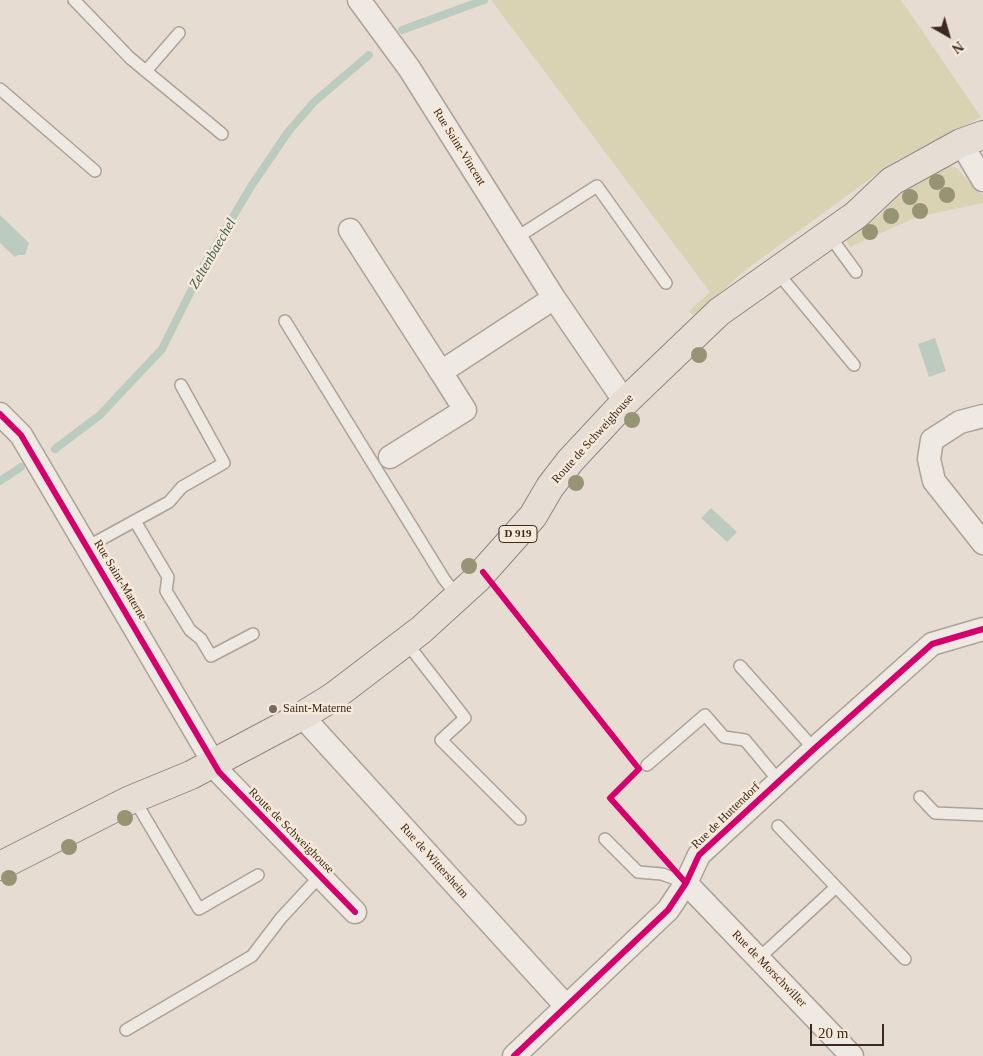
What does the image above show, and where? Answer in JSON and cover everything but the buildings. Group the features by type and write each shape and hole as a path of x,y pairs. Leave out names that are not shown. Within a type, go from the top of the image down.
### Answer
{"main road":[{"name":"Route de Schweighouse","path":"0,866 134,799 214,763 302,716 333,697 406,642 483,572 533,516 564,468 625,402 719,312 856,215 892,181 972,139"}],"street":[{"name":"Rue Saint-Vincent","path":"359,0 409,68 554,298 625,402"},
{"name":"Route de Schweighouse","path":"972,139 983,180"},
{"path":"350,230 465,410 390,458"},
{"path":"441,372 554,298"},
{"name":"Rue Saint-Materne","path":"0,414 21,434 214,763"},
{"path":"983,416 960,422 932,440 928,459 934,481 983,542"},
{"name":"Rue de Huttendorf","path":"514,1056 668,910 686,883 699,855 814,749 932,644 983,629"},
{"name":"Rue de Wittersheim","path":"302,716 566,1006"},
{"name":"Route de Schweighouse","path":"214,763 228,782 355,912"},
{"name":"Rue de Morschwiller","path":"686,883 852,1056"}],"lane":[{"path":"74,0 130,58 222,134"},
{"path":"146,71 179,33"},
{"path":"0,88 95,171"},
{"path":"516,238 597,186 666,283"},
{"path":"829,234 856,272"},
{"path":"777,272 854,365"},
{"path":"284,321 444,579 457,596"},
{"path":"87,548 168,502 182,486 224,463 181,385"},
{"path":"135,521 168,577 166,591 190,630 201,639 211,656 253,634"},
{"path":"406,642 466,718 441,740 520,819"},
{"path":"740,666 814,749"},
{"path":"643,767 705,715 724,736 745,740 780,781"},
{"path":"920,797 934,813 983,815"},
{"path":"134,799 199,909 258,875"},
{"path":"778,826 904,959"},
{"path":"605,839 638,872 662,874 686,883"},
{"path":"126,1030 252,956 281,918 320,876"},
{"path":"759,958 836,887"}],"path":[{"path":"483,572 632,762"},
{"path":"643,767 610,798 686,883"}],"shaded area":[{"path":"491,0 901,0 981,117 893,162 744,271 694,316 689,311 710,292"},
{"path":"947,166 957,168 976,190 983,195 983,203 917,217 850,247 846,240 879,216 895,198 916,183"},
{"path":"0,215 29,243 25,255 15,257 0,243"},
{"path":"935,338 946,371 929,377 918,344"},
{"path":"711,508 737,532 727,542 701,518"}],"waterway":[{"name":"Zeltenbaechel","path":"402,30 484,0"},
{"name":"Zeltenbaechel","path":"55,449 100,415 162,349 204,265 252,185 288,132 314,102 369,55"},
{"name":"Zeltenbaechel","path":"0,481 21,467"}],"cycle path":[{"path":"0,414 21,435 219,772 355,912"},
{"path":"483,572 639,769 610,798 686,883"},
{"path":"514,1056 668,910 686,883 699,855 814,749 932,644 983,629"}],"place":[{"name":"Saint-Materne","path":"273,709"}]}
